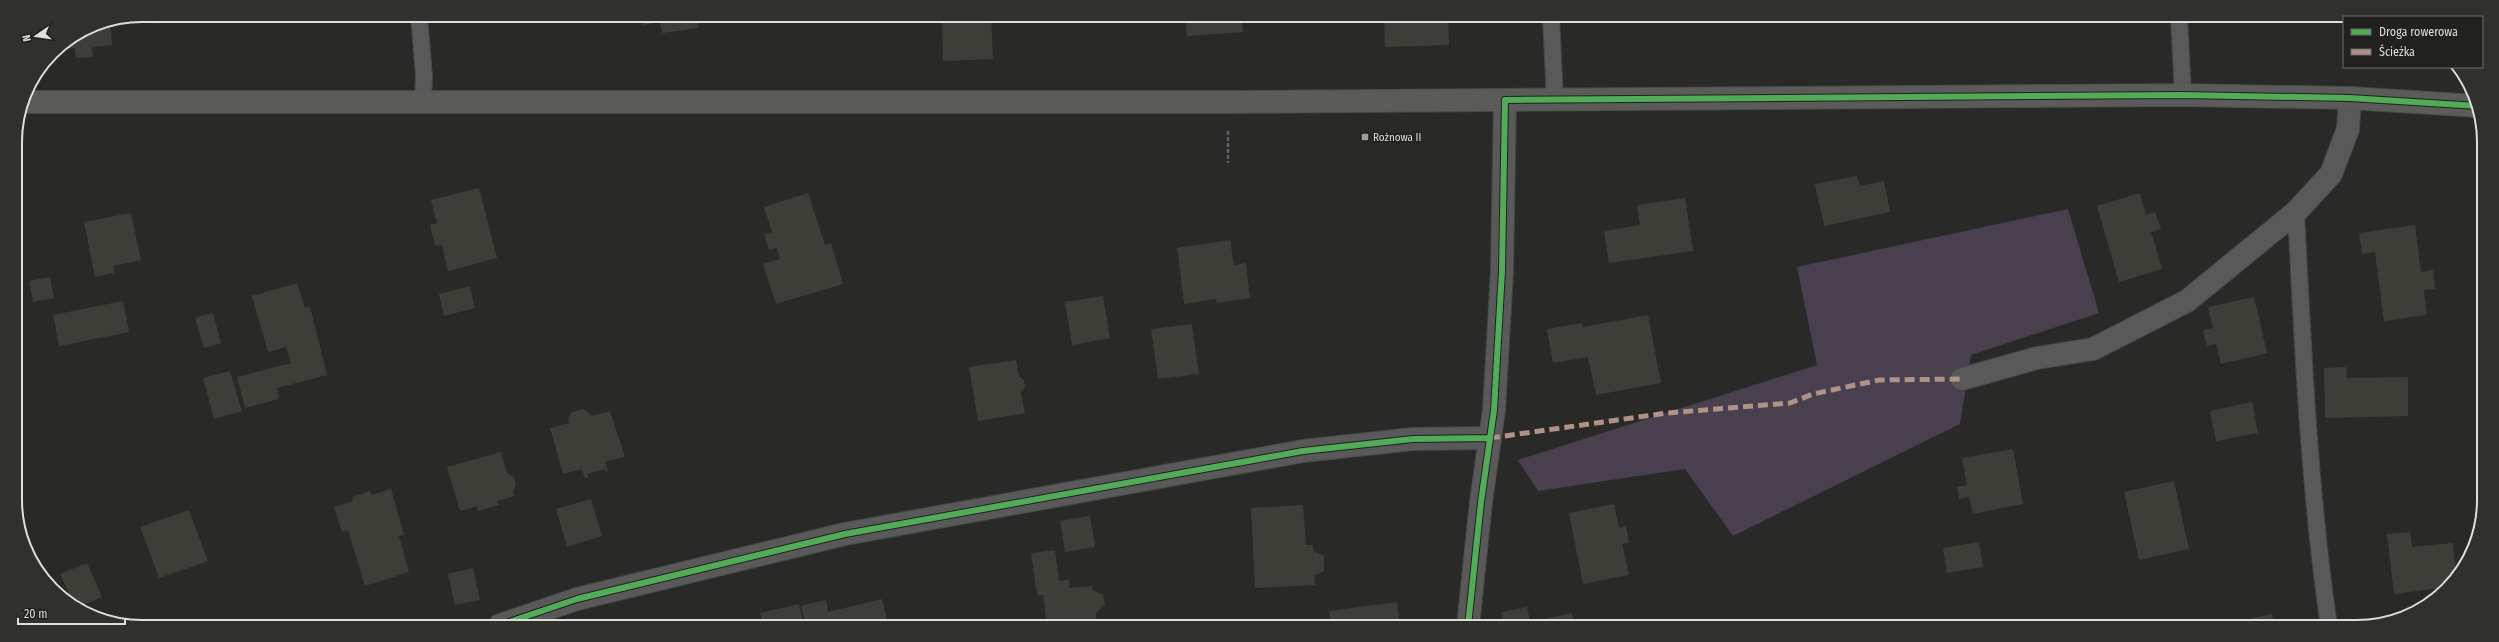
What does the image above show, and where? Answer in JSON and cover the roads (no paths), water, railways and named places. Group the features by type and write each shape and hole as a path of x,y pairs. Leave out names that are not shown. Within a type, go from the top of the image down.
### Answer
{"main road":[{"path":"28,102 221,104 423,101 1555,100 2183,94 2350,98 2471,106"}],"street":[{"path":"1962,379 2037,358 2093,349 2187,301 2296,212 2331,174 2348,129 2350,98"},
{"path":"1469,620 1494,410 1501,278 1505,100"},
{"path":"515,620 595,594 845,534 1304,451 1413,439 1490,438"}],"lane":[{"path":"420,22 424,76 423,101"},
{"path":"1551,22 1555,100"},
{"path":"2179,22 2183,94"},
{"path":"2296,212 2306,407 2320,566 2328,620"}],"place":[{"name":"Rożnowa II","path":"1365,137"}]}
